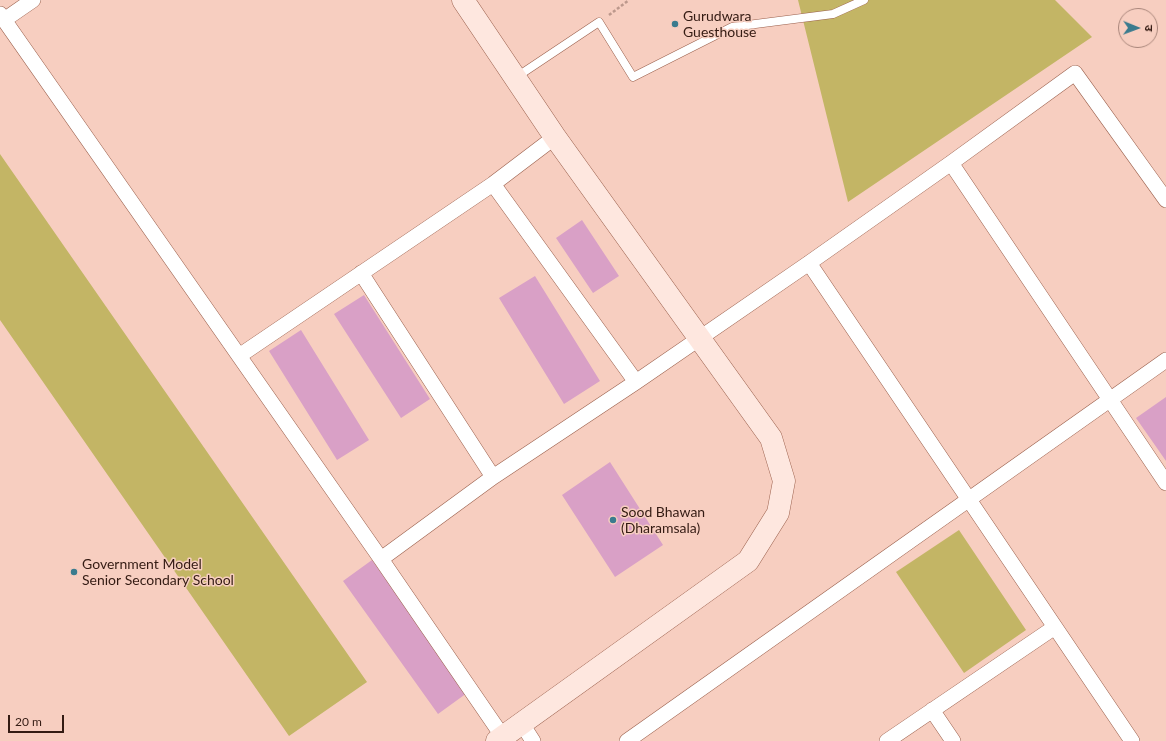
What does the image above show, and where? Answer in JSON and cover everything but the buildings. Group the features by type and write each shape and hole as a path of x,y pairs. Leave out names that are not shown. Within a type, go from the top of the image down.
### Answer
{"street":[{"path":"33,0 2,17 381,559 500,739 527,733 748,561 778,513 784,481 771,438 698,339 555,137 463,0"},
{"path":"381,559 493,477 636,382 809,263 1075,73 1166,200"},
{"path":"239,356 492,184 555,137"},
{"path":"951,163 1166,483"},
{"path":"492,184 636,382"},
{"path":"809,263 1132,741"},
{"path":"361,273 493,477"},
{"path":"627,741 1166,360"},
{"path":"887,741 1055,627"},
{"path":"932,710 953,741"}],"lane":[{"path":"515,78 599,22 633,77 732,27 833,14 864,0"}],"path":[{"path":"599,22 630,0"}],"shaded area":[{"path":"798,0 1055,0 1092,37 848,202"},
{"path":"0,154 367,682 289,736 0,320"},
{"path":"959,530 1026,630 964,673 896,572"}],"place":[{"name":"Gurudwara Guesthouse","path":"675,24"},
{"name":"Sood Bhawan (Dharamsala)","path":"613,520"},
{"name":"Government Model Senior Secondary School","path":"74,572"}]}
